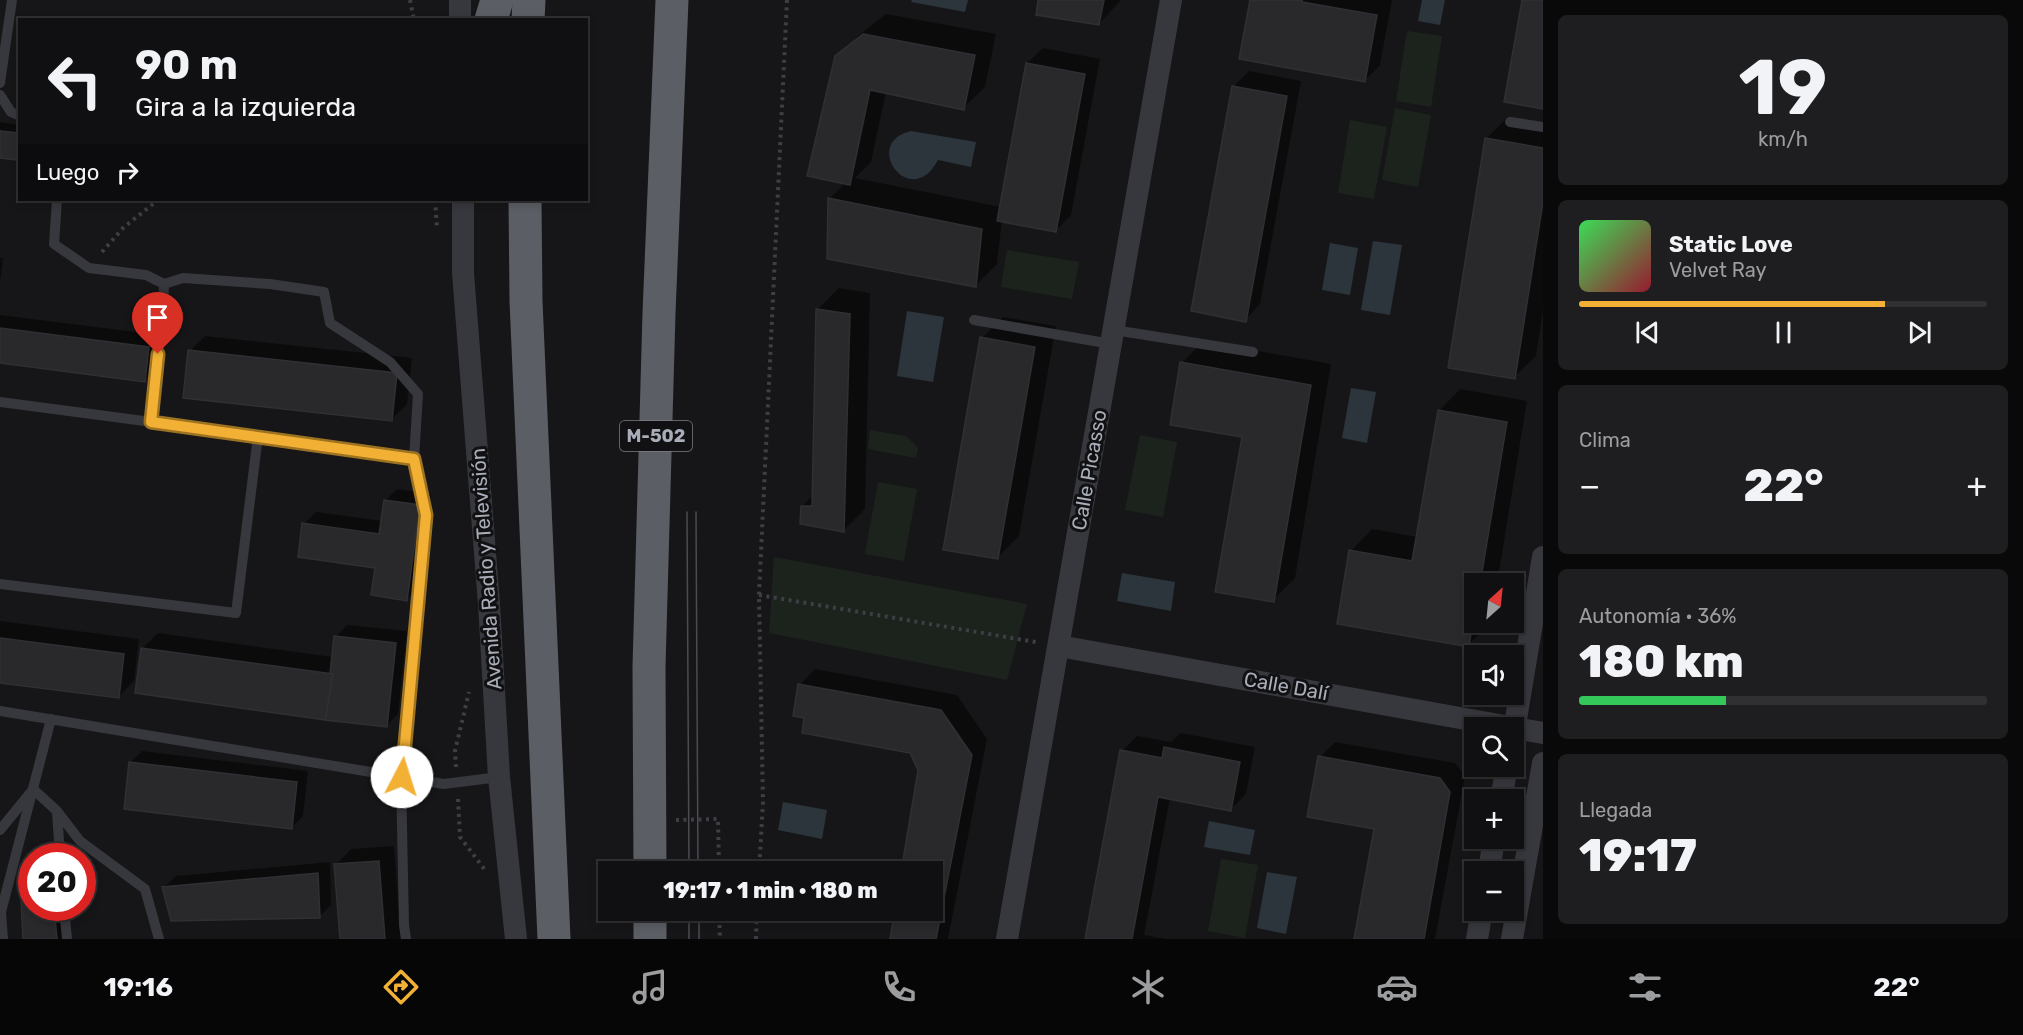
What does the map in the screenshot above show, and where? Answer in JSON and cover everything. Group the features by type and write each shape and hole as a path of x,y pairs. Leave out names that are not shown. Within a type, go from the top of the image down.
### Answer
{"highway":[{"path":"492,18 497,0"},
{"path":"528,18 529,0"},
{"name":"M-502","path":"650,861 649,644 672,0"},
{"path":"525,201 526,301 554,939"},
{"path":"650,921 650,939"}],"street":[{"path":"460,0 460,18"},
{"name":"Calle Picasso","path":"1007,939 1171,0"},
{"name":"Avenida Radio y Televisión","path":"463,201 463,273 489,604 499,777 516,939"},
{"path":"1516,717 1543,557"},
{"name":"Calle Dalí","path":"1059,646 1464,720"},
{"name":"Calle Dalí","path":"1524,730 1543,732"},
{"path":"1512,939 1543,763"},
{"path":"1477,939 1480,921"}],"lane":[{"path":"0,83 12,0"},
{"path":"0,95 11,111 18,115"},
{"path":"1510,122 1543,127"},
{"path":"57,201 54,244 89,268 147,275 164,284 183,278 270,284 324,292 330,323 390,362 418,394 414,459 426,515 402,777 406,939"},
{"path":"151,422 164,284"},
{"path":"974,320 1253,352"},
{"path":"0,402 414,459"},
{"path":"0,584 236,613 258,436"},
{"path":"0,711 444,784 499,777"},
{"path":"3,939 1,912 51,719"},
{"path":"33,789 57,811 81,842 145,889 159,939"},
{"path":"0,830 33,789"},
{"path":"57,811 59,843"},
{"path":"65,921 67,939"}],"path":[{"path":"410,0 414,18"},
{"path":"760,861 763,802 759,596 787,0"},
{"path":"89,268 123,228 157,201"},
{"path":"759,596 1059,646"},
{"path":"670,820 718,819 719,861"},
{"path":"719,921 720,939"},
{"path":"756,939 757,921"}],"shaded area":[{"path":"912,0 968,0 965,12 911,2"},
{"path":"1422,0 1445,0 1440,25 1418,21"},
{"path":"1407,31 1442,36 1431,107 1396,101"},
{"path":"1395,108 1431,115 1418,187 1382,180"},
{"path":"1350,120 1387,127 1374,199 1338,193"},
{"path":"911,131 976,142 971,167 938,160 927,174 915,179 904,177 895,170 890,159 890,148 896,138"},
{"path":"1373,241 1402,245 1390,315 1361,310"},
{"path":"1330,243 1358,248 1350,295 1322,290"},
{"path":"1007,250 1079,262 1072,299 1001,287"},
{"path":"907,311 944,317 933,382 897,376"},
{"path":"1351,388 1376,392 1367,443 1342,438"},
{"path":"870,430 906,436 918,448 916,458 868,449"},
{"path":"1140,435 1177,442 1163,517 1125,510"},
{"path":"878,482 917,489 904,561 865,554"},
{"path":"774,557 1027,604 1007,680 769,633"},
{"path":"1122,573 1175,582 1171,611 1117,601"},
{"path":"783,802 827,810 822,839 778,830"},
{"path":"1209,821 1255,830 1250,855 1204,847"},
{"path":"1221,859 1258,865 1245,938 1208,931"},
{"path":"1267,872 1297,877 1286,934 1257,928"}],"building":[{"path":"1038,0 1104,0 1099,25 1036,15"},
{"path":"1250,0 1302,0 1302,2 1377,15 1365,82 1239,59"},
{"path":"1522,0 1543,0 1543,109 1504,102"},
{"path":"863,34 975,55 964,110 870,90 850,185 807,176 835,56"},
{"path":"1026,63 1085,74 1056,232 997,221"},
{"path":"1232,86 1287,96 1246,322 1191,311"},
{"path":"0,131 18,133 16,160 0,158"},
{"path":"1485,138 1543,148 1543,202 1515,379 1448,368"},
{"path":"828,198 982,229 976,287 827,259"},
{"path":"816,309 850,314 844,532 800,524 801,506 812,506"},
{"path":"0,328 149,347 145,382 0,363"},
{"path":"980,337 1035,347 998,559 943,550"},
{"path":"188,350 397,373 392,421 183,398"},
{"path":"1180,362 1311,385 1274,602 1215,592 1242,437 1170,425"},
{"path":"1438,410 1507,422 1482,573 1464,573 1464,633 1471,633 1469,645 1464,646 1337,624 1349,550 1412,561"},
{"path":"384,500 420,505 407,601 371,595 375,568 298,557 302,523 379,534"},
{"path":"334,636 396,643 387,727 325,720"},
{"path":"0,638 124,654 119,698 0,683"},
{"path":"141,648 333,674 325,720 135,693"},
{"path":"798,684 941,710 972,755 943,903 943,861 903,861 918,770 910,753 802,733 804,718 793,716"},
{"path":"1164,747 1240,762 1231,811 1158,797 1132,939 1085,939 1120,750 1162,758"},
{"path":"1318,756 1440,778 1450,792 1424,939 1354,939 1374,829 1307,817"},
{"path":"129,762 297,782 292,829 124,809"},
{"path":"379,861 385,939 340,939 334,864"},
{"path":"318,873 320,918 171,921 162,887"},
{"path":"22,921 55,921 57,939 23,939"},
{"path":"893,921 940,921 936,939 890,939"}],"tram line":[{"path":"687,512 689,861"},
{"path":"696,512 698,861"},
{"path":"689,921 689,939"},
{"path":"699,921 699,939"}],"route":[{"path":"158,354 151,422 414,459 426,515 402,777"}]}
